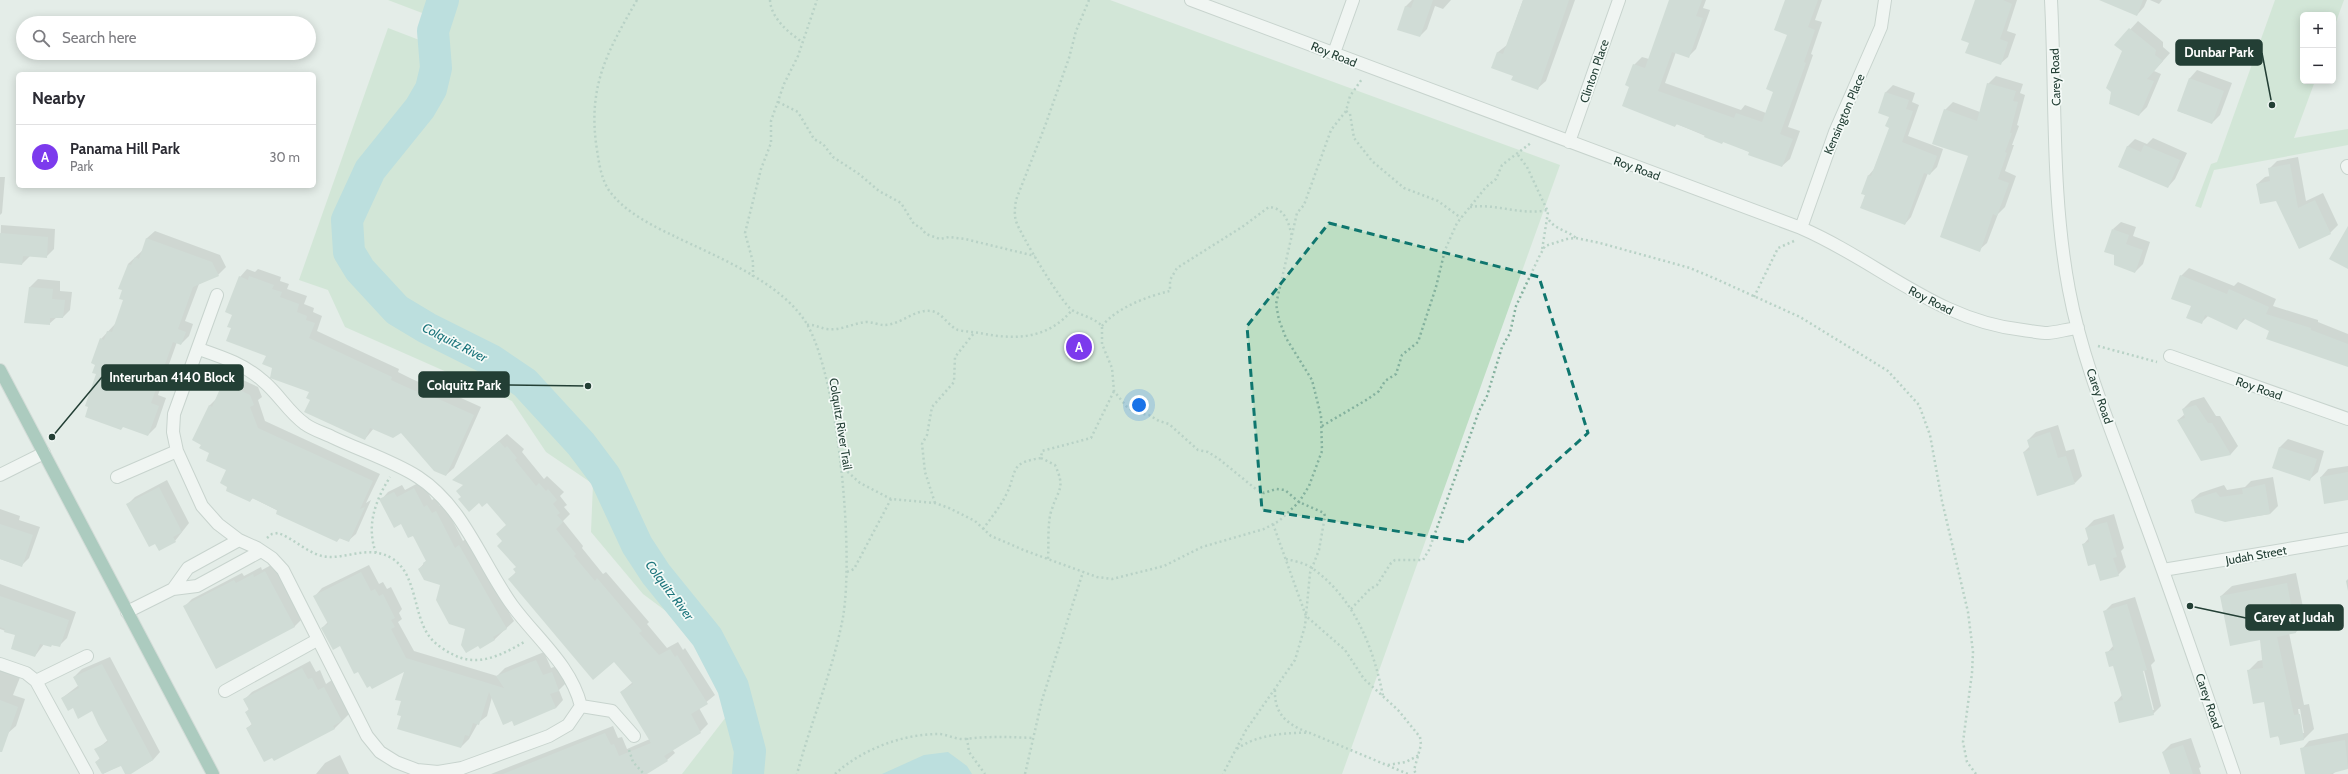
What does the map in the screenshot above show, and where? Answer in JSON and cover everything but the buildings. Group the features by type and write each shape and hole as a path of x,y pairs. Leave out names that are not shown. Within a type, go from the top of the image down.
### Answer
{"main road":[{"path":"0,370 213,774"}],"street":[{"name":"Roy Road","path":"1191,0 1538,131 1801,228 1844,249 1934,304 1960,315 1987,324 2047,333 2078,328"},
{"path":"1334,53 1353,0"},
{"name":"Clinton Place","path":"1569,142 1619,0"},
{"name":"Kensington Place","path":"1801,228 1835,132 1881,26 1885,0"},
{"name":"Carey Road","path":"2051,0 2059,214 2062,251 2078,328 2092,377 2163,570 2234,774"},
{"path":"198,349 232,360 251,371 264,382 289,411 306,425 417,476 433,489 454,511 474,540 512,605 562,666 577,689 581,706 568,725 549,736 462,768 438,772 416,770 396,762 380,752 367,736 316,640 283,570 259,549 239,540 218,524 202,506 177,451 173,432 174,414 217,295"},
{"name":"Roy Road","path":"2170,356 2348,420"},
{"path":"117,477 177,451"},
{"path":"0,475 44,453"},
{"name":"Judah Street","path":"2163,570 2348,539"},
{"path":"173,589 188,568 239,540"},
{"path":"127,612 173,589 197,586 259,549"},
{"path":"225,691 316,640"},
{"path":"36,681 87,656"},
{"path":"0,664 26,672 36,681 87,774"},
{"path":"581,706 612,711 634,736"}],"path":[{"name":"Colquitz River Trail","path":"637,0 608,51 597,85 595,136 600,170 608,188 622,204 650,224 753,277 785,298 800,312 807,325 828,385 840,465 847,591 836,650 797,774"},
{"path":"770,0 771,9 779,20 790,34 802,42"},
{"path":"753,277 753,262 745,233 761,169 771,143 771,121 817,0"},
{"path":"1089,0 1076,31 1070,58 1016,200 1015,211 1016,221 1054,289 1072,310 1088,316 1102,326"},
{"path":"840,465 860,483 891,499 935,503 975,521 991,536 1097,577 1112,579 1164,566 1202,547 1279,521 1299,502 1309,486 1322,451 1322,426 1312,380 1286,338 1279,320 1276,304 1297,214 1304,205 1331,130 1346,111 1350,96 1367,67"},
{"path":"778,102 798,112 814,139 823,144 833,157 859,174 878,191 902,203 914,224 921,228 926,234 940,239 949,237 965,239 1036,256"},
{"path":"1346,111 1350,114 1354,138 1372,161 1404,188 1438,201 1461,218"},
{"path":"1322,426 1379,391 1385,381 1396,374 1402,355 1418,342 1436,287 1445,250 1461,218 1469,207 1496,179 1502,164 1518,154 1532,142 1538,131"},
{"path":"1518,154 1527,167 1547,210 1549,220 1553,225 1569,232 1576,238"},
{"path":"1041,458 1042,451 1091,438 1114,391 1112,368 1102,344 1102,326 1108,318 1125,309 1170,291 1170,280 1177,268 1242,227 1269,207 1276,208 1281,211 1288,223 1292,238"},
{"path":"1469,207 1500,207 1533,213 1547,210"},
{"path":"1351,609 1365,594 1377,585 1391,563 1395,560 1423,560 1429,550 1479,411 1487,396 1502,347 1508,336 1516,306 1542,250 1542,243 1549,220"},
{"path":"1754,297 1778,248 1797,239 1801,228"},
{"path":"1542,250 1552,242 1576,238 1690,268 1800,317 1888,371 1919,405 1930,436 1942,501 1968,612 1972,652 1972,673 1963,742 1967,762 1976,774"},
{"path":"807,325 816,324 826,329 868,322 883,326 898,323 918,312 932,311 938,313 950,327 974,333 1011,338 1040,335 1050,330 1072,310"},
{"path":"935,503 925,472 922,444 927,435 932,407 952,385 956,376 955,357 974,333"},
{"path":"2082,342 2158,362 2170,356"},
{"path":"1114,391 1126,406 1134,412 1149,415 1159,421 1169,424 1198,450 1208,452 1219,459 1257,490 1264,493 1276,489 1285,490 1299,502 1324,513 1325,516 1319,550 1312,567 1306,616 1296,660 1246,730 1223,774"},
{"path":"983,529 1006,494 1014,469 1026,460 1041,458 1055,465 1061,478 1059,496 1051,510 1048,559"},
{"path":"376,553 372,534 372,514 382,490 397,467"},
{"path":"846,572 854,569 891,499"},
{"path":"1273,524 1306,616 1334,638 1346,650 1364,679 1414,727 1420,737 1419,755 1414,770 1416,774"},
{"path":"259,549 272,534 278,533 322,556 360,552 376,553 394,560 403,569 428,635 444,650 456,657 480,661 506,652 538,635"},
{"path":"1286,559 1312,567 1346,598 1367,637 1383,697"},
{"path":"1025,774 1042,700 1083,572"},
{"path":"1275,690 1276,705 1279,714 1296,727 1408,774"},
{"path":"1236,749 1244,744 1263,738 1298,732 1310,733"},
{"path":"835,774 865,754 903,738 940,734 967,738 1003,736 1034,738"},
{"path":"634,736 629,749 633,762 644,774"},
{"path":"967,738 969,752 985,774"},
{"path":"1386,765 1406,762 1419,755"}],"highlighted area":[{"path":"1329,223 1539,277 1588,433 1466,542 1262,510 1247,326"}],"green space":[{"path":"388,0 1110,0 1560,165 1342,774 682,774 736,704 690,629 643,594 591,532 593,484 546,452 512,401 345,327 328,290 299,280 388,28 435,46 434,35 438,19"},
{"path":"2275,0 2344,0 2336,22 2336,12 2300,12 2300,84 2314,84 2294,138 2348,129 2348,145 2214,170 2201,208 2195,206 2211,164 2217,162"}],"water":[{"path":"948,752 967,766 972,774 882,774 924,755"}],"waterway":[{"name":"Colquitz River","path":"443,0 433,31 436,68 431,89 420,108 370,170 347,220 349,252 360,270 397,310 427,328 491,360 525,383 581,444 605,476 637,545 656,574 707,637 733,687 750,751 748,774"}],"place":[{"name":"Dunbar Park","path":"2272,105"},
{"name":"Panama Hill Park","path":"1079,347"},
{"name":"Colquitz Park","path":"588,386"},
{"name":"Interurban 4140 Block","path":"52,437"},
{"name":"Carey at Judah","path":"2190,606"}]}
